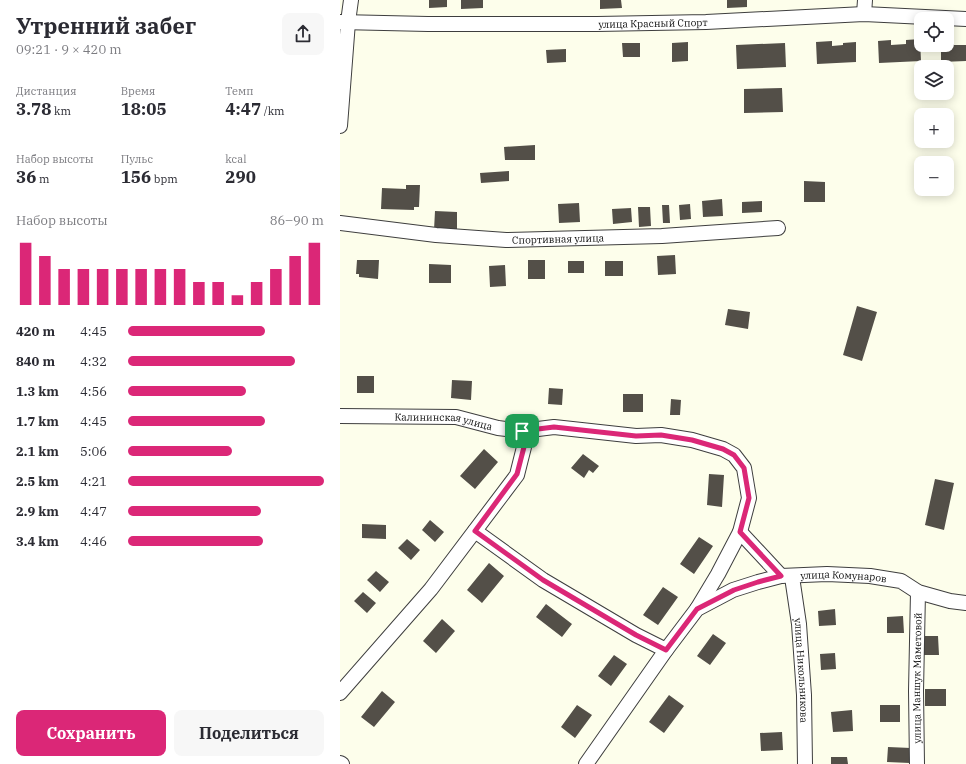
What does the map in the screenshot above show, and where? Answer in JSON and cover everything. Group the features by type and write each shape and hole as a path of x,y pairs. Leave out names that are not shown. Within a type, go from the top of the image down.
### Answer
{"street":[{"path":"340,126 344,22 351,0"},
{"path":"864,14 865,0"},
{"name":"улица Красный Спорт","path":"344,22 428,24 597,24 706,22 864,14 966,19"},
{"name":"Спортивная улица","path":"340,223 436,235 506,240 662,236 778,228"},
{"name":"Калининская улица","path":"340,416 456,417 498,428 522,431 554,427 636,436 661,435 692,440 723,449 734,455 744,468 749,498 740,532"},
{"path":"340,693 431,589 517,474 524,447 522,431"},
{"path":"475,531 543,580 636,635 666,650"},
{"path":"697,609 718,574 740,532 786,577"},
{"name":"улица Комунаров","path":"586,764 666,650 697,609 734,590 758,582 786,577 827,574 870,576 901,581 918,592 950,601 966,603"},
{"name":"улица Никольникова","path":"786,577 798,624 804,695 805,764"},
{"name":"улица Маншук Маметовой","path":"917,764 916,691 918,592"}],"building":[{"path":"429,0 447,0 447,7 429,8"},
{"path":"461,0 483,0 483,8 461,9"},
{"path":"600,0 621,0 622,8 600,9"},
{"path":"727,0 747,0 747,7 727,8"},
{"path":"914,39 914,52 921,52 921,60 879,63 878,41 891,40 891,45 906,44 906,40"},
{"path":"832,41 832,46 856,42 856,62 817,64 816,42"},
{"path":"688,42 688,61 672,62 672,43"},
{"path":"622,43 640,43 640,57 623,57"},
{"path":"785,43 786,67 737,69 736,45"},
{"path":"954,45 966,45 966,61 941,60 941,52 954,52"},
{"path":"566,49 566,62 547,63 546,50"},
{"path":"782,88 783,112 744,113 744,89"},
{"path":"535,145 535,160 505,160 504,147"},
{"path":"509,171 509,181 481,183 480,173"},
{"path":"804,181 825,182 825,202 804,202"},
{"path":"406,185 420,185 419,207 414,207 414,210 381,209 382,188 406,189"},
{"path":"722,199 723,216 703,217 702,201"},
{"path":"762,201 762,212 742,213 742,202"},
{"path":"579,203 580,222 559,223 558,204"},
{"path":"690,204 691,219 680,220 679,205"},
{"path":"662,205 669,205 670,223 663,223"},
{"path":"638,207 650,207 651,226 639,227"},
{"path":"631,208 632,222 613,224 612,209"},
{"path":"435,211 457,212 457,231 434,230"},
{"path":"675,255 676,274 658,275 657,256"},
{"path":"357,260 379,260 378,279 359,277 359,274 356,274"},
{"path":"528,260 545,260 545,279 528,279"},
{"path":"568,261 584,261 584,273 568,273"},
{"path":"605,261 623,261 623,276 605,276"},
{"path":"429,264 451,265 451,283 429,283"},
{"path":"505,265 506,286 490,287 489,266"},
{"path":"857,306 877,312 862,361 843,355"},
{"path":"728,309 750,312 748,329 725,325"},
{"path":"357,376 374,376 374,393 357,393"},
{"path":"452,380 472,381 471,400 451,398"},
{"path":"549,388 563,389 562,405 548,404"},
{"path":"623,394 643,394 643,412 623,412"},
{"path":"671,399 681,400 680,415 670,415"},
{"path":"484,449 498,462 475,489 460,476"},
{"path":"583,454 599,466 593,473 589,470 584,478 571,468"},
{"path":"709,474 724,475 722,507 707,505"},
{"path":"935,479 954,483 944,530 925,525"},
{"path":"430,520 444,532 435,542 422,530"},
{"path":"362,524 386,525 386,539 362,538"},
{"path":"699,537 713,546 694,574 680,564"},
{"path":"407,539 420,550 411,560 398,548"},
{"path":"489,563 504,576 482,603 467,590"},
{"path":"376,571 389,582 380,592 367,580"},
{"path":"663,587 678,597 658,625 643,615"},
{"path":"363,592 376,603 367,613 354,601"},
{"path":"546,604 572,624 562,637 536,617"},
{"path":"835,609 836,625 819,626 818,611"},
{"path":"903,616 904,633 887,633 887,617"},
{"path":"442,619 455,631 436,653 423,641"},
{"path":"713,634 726,643 710,665 697,656"},
{"path":"924,636 938,636 939,655 924,655"},
{"path":"835,653 836,669 821,670 820,654"},
{"path":"614,655 627,664 611,686 598,676"},
{"path":"925,689 946,689 946,706 925,706"},
{"path":"382,691 395,702 374,727 361,717"},
{"path":"669,695 684,706 664,733 649,722"},
{"path":"577,705 592,715 575,738 561,727"},
{"path":"880,705 900,705 900,722 880,722"},
{"path":"852,710 853,731 833,732 831,712"},
{"path":"782,732 783,750 761,751 760,733"},
{"path":"888,747 911,748 910,763 887,762"},
{"path":"831,757 847,757 848,764 831,764"}],"route":[{"path":"554,427 636,436 661,435 692,440 723,449 734,455 744,468 749,498 740,532 781,576 734,590 697,609 666,650 636,635 543,580 475,531 517,474 524,447 522,431 554,427"}]}
